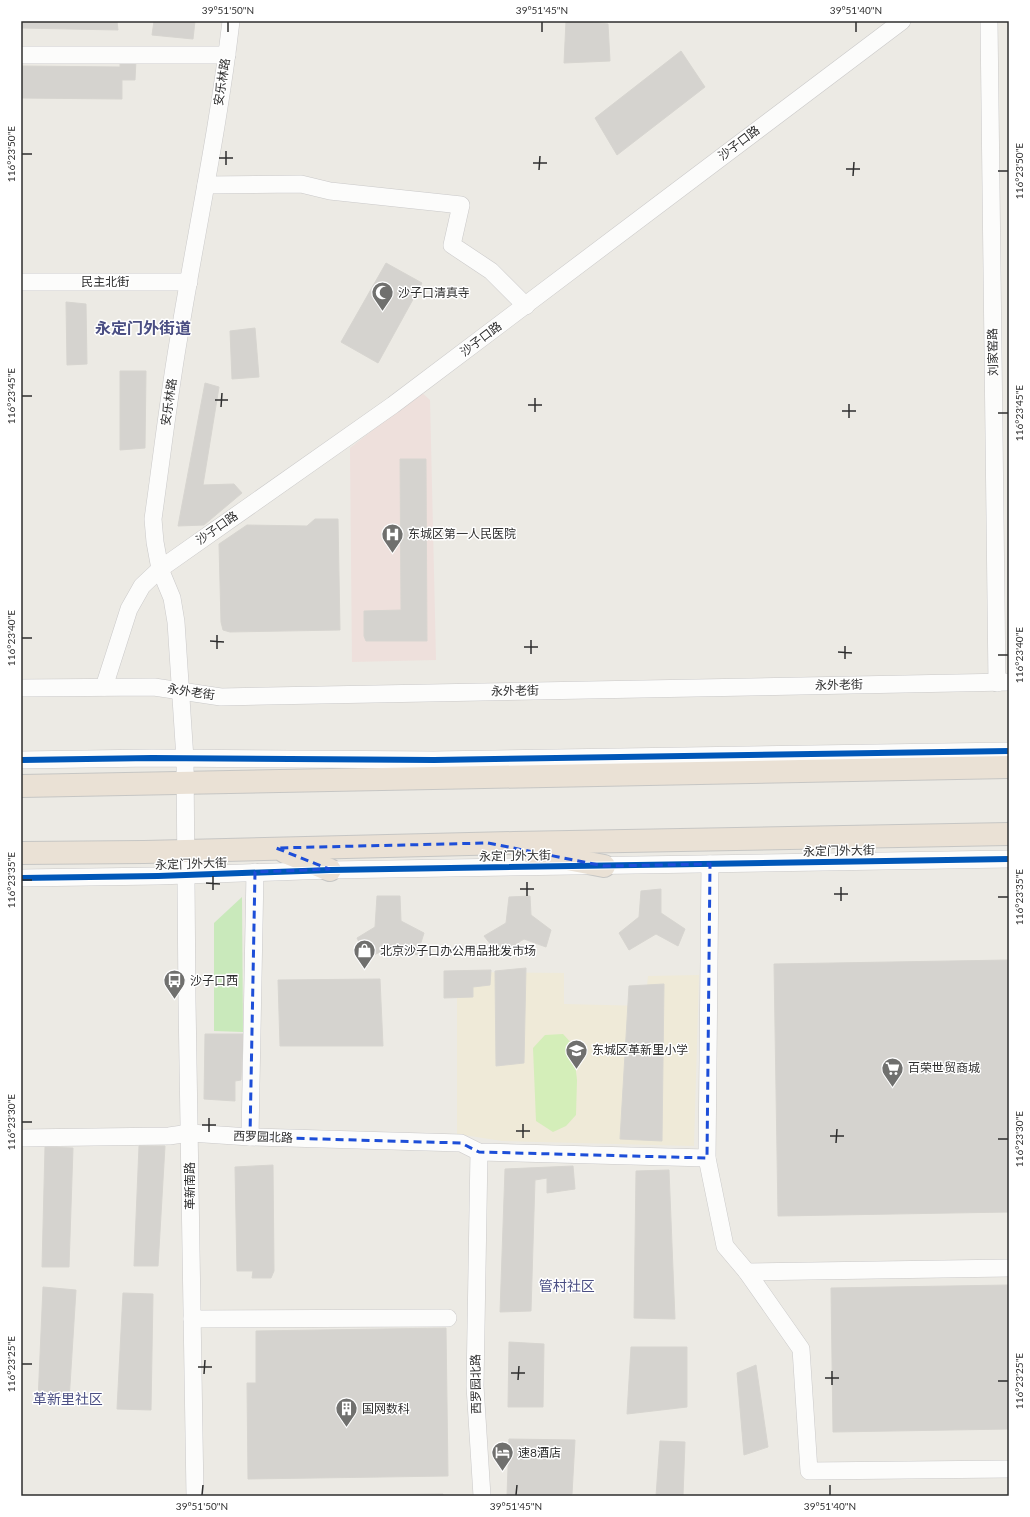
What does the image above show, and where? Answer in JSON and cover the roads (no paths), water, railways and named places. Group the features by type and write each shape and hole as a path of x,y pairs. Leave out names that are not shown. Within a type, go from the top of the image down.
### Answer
{"highway":[{"path":"21,786 1009,767"},
{"name":"永定门外大街","path":"21,853 1009,834"},
{"path":"488,843 604,866"},
{"path":"276,848 330,870"}],"street":[{"name":"安乐林路","path":"186,851 185,759 176,622 172,598 160,569 155,542 153,519 178,345 206,185 231,21"},
{"name":"沙子口路","path":"104,687 128,609 142,586 160,569 392,405 526,306 902,21"},
{"name":"刘家窑路","path":"989,21 1003,682"},
{"path":"21,55 227,55"},
{"path":"206,185 300,184 330,191 461,205 452,245 491,271 526,306"},
{"name":"民主北街","path":"21,282 189,282"},
{"name":"永外老街","path":"21,688 154,687 221,697 1003,682"},
{"path":"21,760 427,760 1009,750"},
{"name":"革新南路","path":"186,851 195,1496"},
{"name":"永定门外大街","path":"21,878 186,875 330,870 1009,859"},
{"path":"710,864 707,1158 725,1246 747,1272 801,1350 809,1470 1009,1469"},
{"path":"250,1137 255,872"},
{"name":"西罗园北路","path":"21,1138 169,1136 190,1133 250,1137 461,1143 479,1152 707,1158"},
{"name":"西罗园北路","path":"479,1152 475,1386 482,1496"},
{"path":"747,1272 1009,1268"},
{"path":"192,1319 448,1318"}],"place":[{"name":"沙子口清真寺","path":"382,312"},
{"name":"东城区第一人民医院","path":"392,554"},
{"name":"北京沙子口办公用品批发市场","path":"364,970"},
{"name":"沙子口西","path":"174,1000"},
{"name":"东城区革新里小学","path":"577,1070"},
{"name":"百荣世贸商城","path":"893,1088"},
{"name":"国网数科","path":"347,1428"},
{"name":"速8酒店","path":"502,1472"}],"district":[{"name":"永定门外街道","path":"143,328"},
{"name":"管村社区","path":"567,1286"},
{"name":"革新里社区","path":"68,1399"}]}
